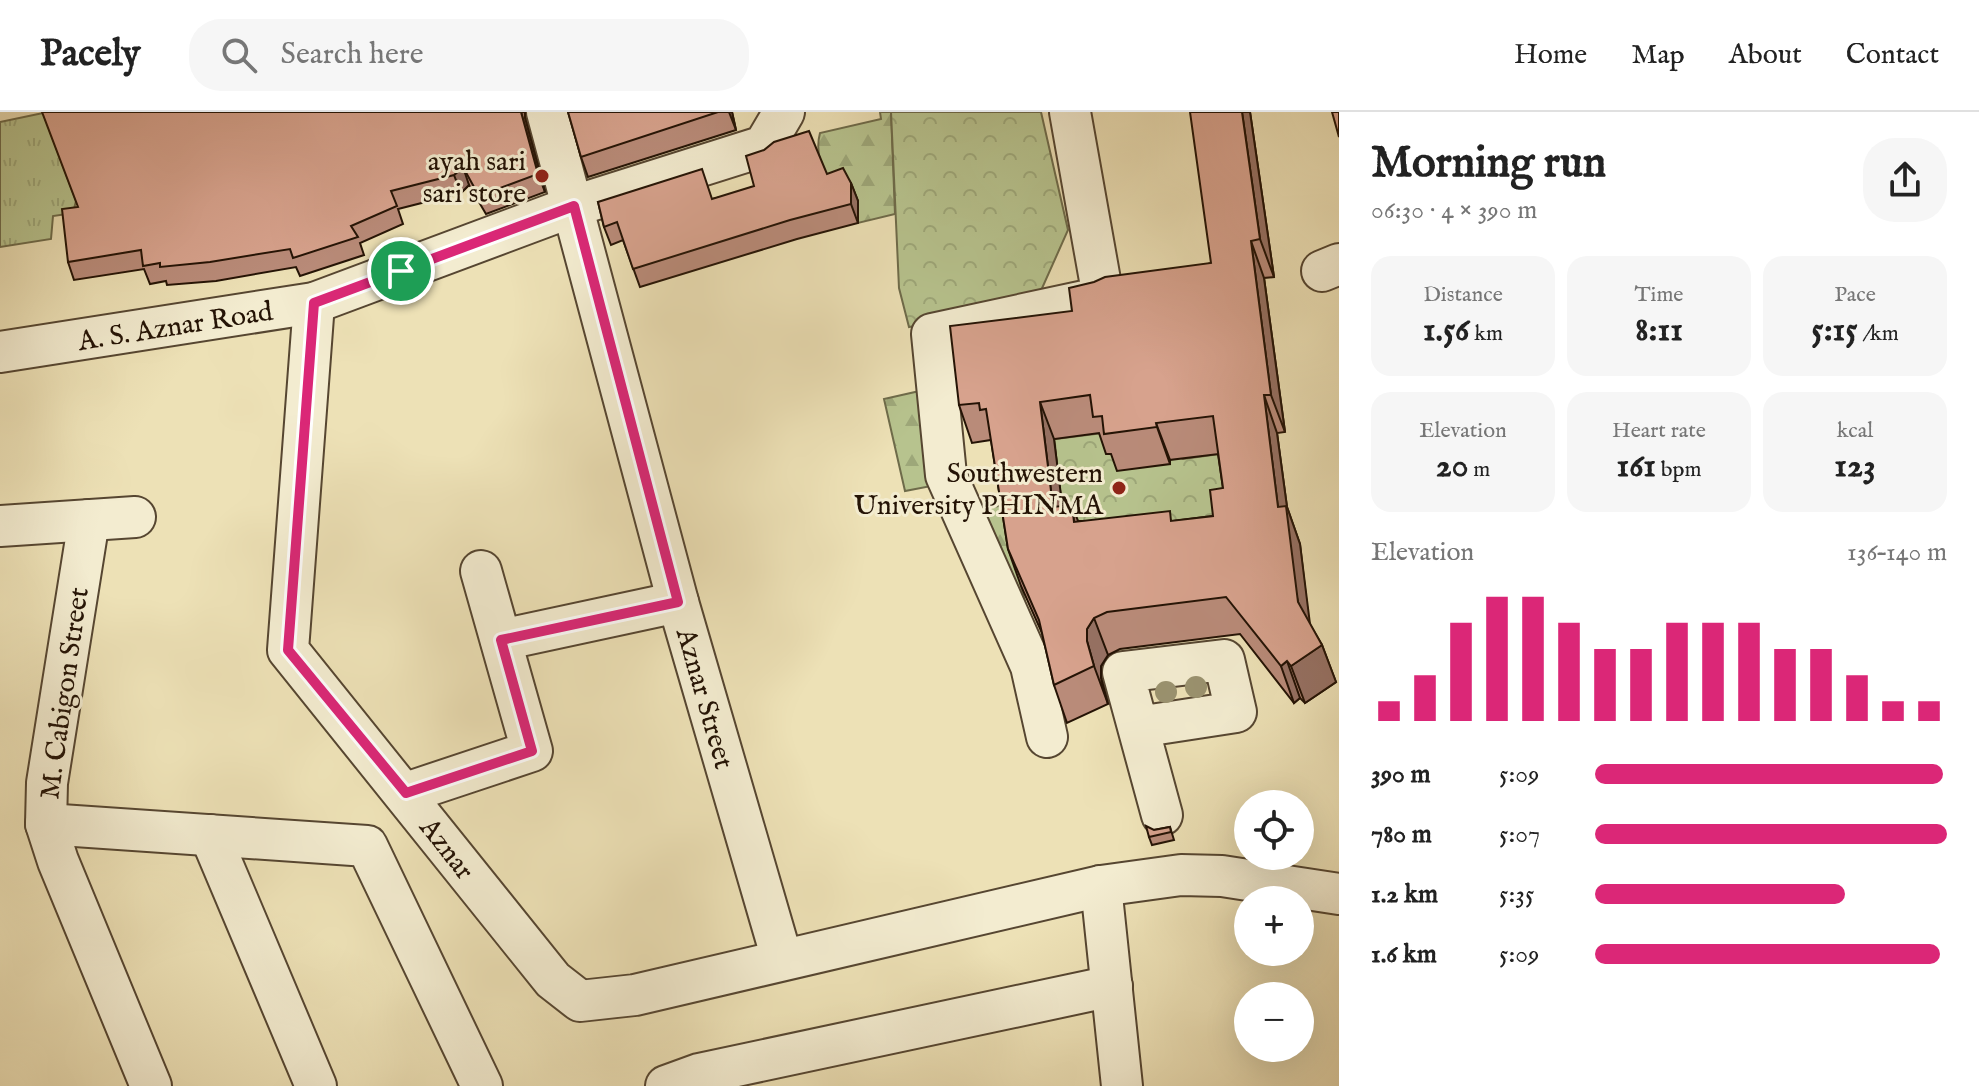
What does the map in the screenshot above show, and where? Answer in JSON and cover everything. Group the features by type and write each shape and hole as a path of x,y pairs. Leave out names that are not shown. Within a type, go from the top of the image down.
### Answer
{"street":[{"name":"Aznar Street","path":"547,112 678,602 782,959"},
{"name":"A. S. Aznar Road","path":"0,352 314,303 574,206 764,146 784,112"},
{"path":"1047,737 1031,666 946,475 932,334 1103,297 1070,112"},
{"name":"Aznar","path":"314,303 288,650 406,793 553,980 580,1001 635,995 1101,886 1170,844 1222,876 1339,894"},
{"path":"0,526 135,517"},
{"name":"M. Cabigon Street","path":"89,520 47,783 46,824 58,861 151,1086"},
{"path":"406,793 532,751 481,571"},
{"path":"501,640 678,602"},
{"path":"1138,727 1170,844"},
{"path":"46,824 367,846 482,1086"},
{"path":"210,835 316,1086"},
{"path":"1101,886 1122,1086"},
{"path":"666,1086 699,1074 1112,986"}],"green space":[{"path":"880,112 891,112 895,214 858,223 828,181 819,157 820,133 881,119"},
{"path":"891,112 1041,112 1068,230 1035,304 909,327 899,288"},
{"path":"43,113 76,201 73,213 53,216 51,239 0,247 0,122"},
{"path":"924,390 962,510 1009,505 1021,586 1040,662 936,485 905,491 884,399"},
{"path":"1103,433 1115,453 1170,464 1169,452 1183,459 1227,453 1236,525 1103,558 993,447"}],"building":[{"path":"42,112 521,112 538,174 479,196 463,167 454,175 391,191 397,206 351,226 358,237 293,258 290,249 160,267 160,263 143,266 141,250 68,262 62,209 78,207"},
{"path":"568,112 718,112 581,157"},
{"path":"1190,112 1242,112 1260,239 1251,241 1271,395 1264,395 1278,507 1286,506 1298,602 1322,645 1291,666 1287,661 1281,666 1226,597 1107,612 1094,618 1087,629 1094,666 1054,685 1039,620 1008,549 986,409 980,410 979,403 959,405 950,326 1072,311 1069,288 1105,277 1211,263","holes":["1090,395 1093,417 1102,416 1104,434 1213,416 1223,488 1210,490 1213,516 1171,521 1170,511 1074,522 1072,505 1053,507 1040,402"]},
{"path":"1332,112 1339,112 1339,137"},
{"path":"809,131 827,174 843,168 851,183 851,204 633,269 617,222 604,227 598,202 702,169 712,199 754,186 746,156 764,150 774,142"},
{"path":"1146,826 1154,830 1170,827 1171,832 1149,837"}],"place":[{"name":"ayah sari sari store","path":"542,176"},
{"name":"Southwestern University PHINMA","path":"1119,488"}],"route":[{"path":"574,206 678,602 501,640 532,751 406,793 288,650 314,303 401,271 574,206"}]}
